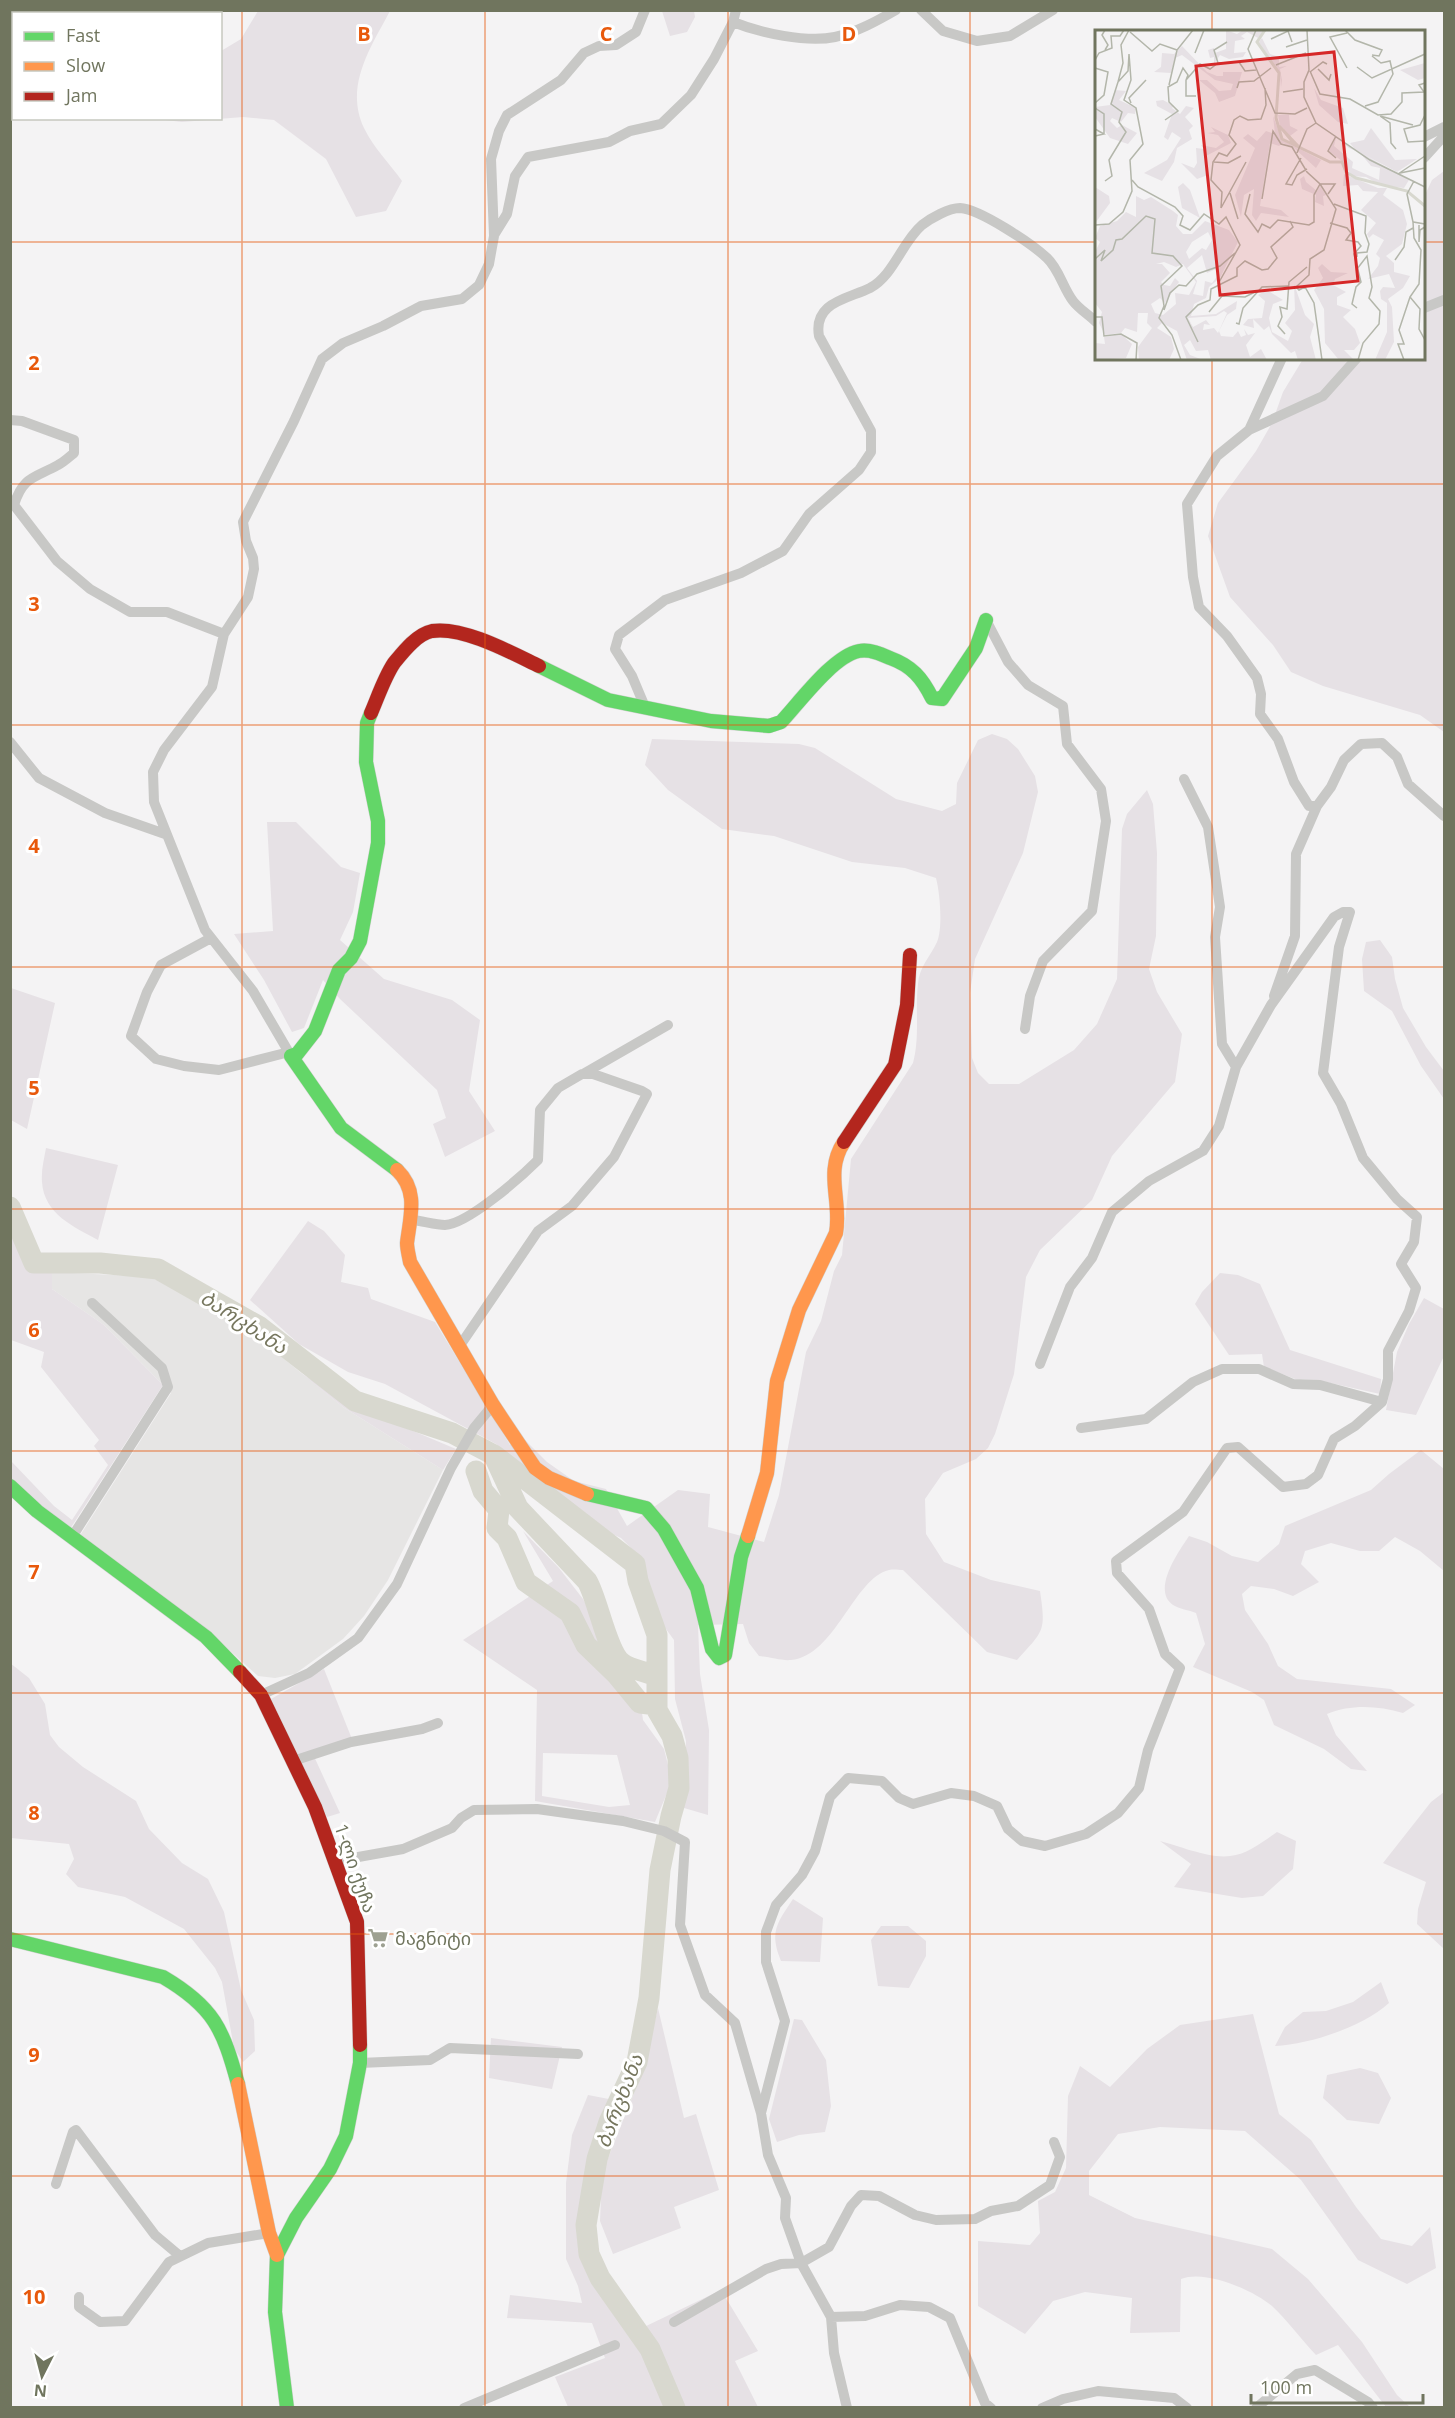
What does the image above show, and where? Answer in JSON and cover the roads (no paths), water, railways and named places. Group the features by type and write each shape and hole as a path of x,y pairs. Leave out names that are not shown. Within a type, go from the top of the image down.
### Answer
{"street":[{"path":"645,10 636,32 616,45 599,46 584,53 561,80 507,115 499,131 491,159 494,236 489,264 479,285 462,299 421,306 343,343 322,359 243,522 254,569 248,597 224,634 212,687 164,750 153,772 154,802 205,930 254,991 290,1054 341,1128 399,1172 412,1194 412,1220 407,1245 410,1262 493,1406 535,1468 542,1473 587,1494 646,1508 664,1529 698,1588 712,1649 719,1658 724,1655 741,1557 767,1473 777,1381 799,1310 836,1233 838,1223 833,1166 839,1149 895,1065 907,1005 910,955"},
{"path":"494,236 507,214 515,176 528,157 609,142 630,132 661,124 691,95 714,59 734,16 752,30 803,37 834,37 870,25 896,10"},
{"path":"921,10 943,31 977,41 1010,36 1053,10"},
{"path":"1425,136 1444,127"},
{"path":"1425,157 1444,136"},
{"path":"645,707 632,676 615,650 619,635 665,600 741,573 783,551 809,514 859,470 871,452 871,431 819,336 818,327 824,311 837,300 872,287 891,267 921,225 936,216 960,208 989,218 1048,259 1072,300 1095,321"},
{"path":"1425,308 1444,300"},
{"path":"1249,430 1281,360"},
{"path":"1317,806 1309,806 1299,790 1278,739 1260,714 1261,694 1257,678 1227,636 1199,607 1187,504 1217,456 1249,430 1323,396 1355,360"},
{"path":"10,420 22,421 74,440 74,453 59,465 36,474 19,489 14,505 57,561 90,589 130,612 167,612 224,634"},
{"path":"211,938 160,965 147,992 131,1036 156,1059 184,1066 219,1070 297,1054 315,1031 339,970 351,958 360,941 378,843 378,821 366,762 367,723 393,665 411,643 430,631 445,631 486,639 608,700 711,721 769,726 781,722 843,658 856,651 871,652 907,663 923,680 932,698 942,699 976,648 987,620"},
{"path":"987,620 1008,662 1028,685 1063,706 1067,744 1101,789 1106,821 1092,911 1043,961 1030,996 1025,1029"},
{"path":"10,742 39,778 105,813 165,834"},
{"path":"1270,1005 1295,936 1296,854 1317,806 1331,787 1344,760 1361,744 1382,743 1397,757 1408,784 1444,816"},
{"path":"1184,779 1208,827 1220,907 1215,937 1222,1044 1236,1066"},
{"path":"761,2113 785,2021 766,1962 766,1932 776,1905 802,1875 814,1851 830,1797 848,1778 882,1780 899,1798 914,1804 951,1793 974,1796 996,1806 1008,1829 1022,1841 1045,1846 1086,1834 1118,1813 1139,1788 1148,1749 1180,1668 1165,1654 1149,1610 1117,1573 1116,1561 1183,1512 1227,1448 1238,1447 1283,1487 1306,1484 1318,1475 1334,1439 1355,1426 1382,1402 1388,1379 1388,1351 1410,1311 1416,1288 1401,1264 1414,1242 1417,1217 1397,1199 1363,1158 1341,1104 1323,1073 1339,947 1350,912 1343,912 1334,917 1270,1005 1236,1066 1219,1126 1203,1151 1149,1181 1112,1212 1092,1258 1070,1287 1040,1364"},
{"path":"412,1220 447,1225 469,1216 523,1175 538,1160 540,1110 558,1088 668,1025"},
{"path":"459,1347 538,1231 572,1206 614,1157 647,1094 593,1074 582,1074"},
{"path":"72,1537 168,1387 162,1368 92,1303"},
{"path":"1082,1428 1146,1419 1193,1382 1222,1369 1258,1369 1293,1384 1320,1385 1382,1402"},
{"path":"261,1695 309,1673 358,1638 397,1584 458,1457 474,1428 493,1406"},
{"name":"1-ლი ქუჩა","path":"10,1486 37,1511 206,1637 261,1695 315,1807 357,1922 360,1978 360,2063 346,2136 330,2169 296,2218 277,2255 274,2312 287,2408"},
{"path":"293,1761 351,1742 438,1723"},
{"path":"336,1862 403,1849 452,1828 461,1818 474,1810 537,1809 623,1821 664,1831 685,1842 680,1925 705,1995 735,2023 761,2113 768,2155 786,2198 785,2218 801,2263 831,2317 834,2353 847,2408"},
{"path":"10,1939 163,1977 185,1990 211,2015 227,2043 240,2090 269,2233 277,2255"},
{"path":"360,2063 430,2060 450,2048 578,2054"},
{"path":"56,2184 73,2132 76,2130 155,2235 180,2256"},
{"path":"674,2322 766,2269 782,2264 801,2263 829,2247 851,2206 861,2195 879,2196 915,2215 936,2220 975,2219 991,2211 1018,2206 1050,2185 1060,2157 1054,2142"},
{"path":"79,2297 78,2307 100,2322 125,2320 170,2262 208,2243 269,2233"},
{"path":"831,2317 866,2316 900,2305 929,2307 950,2318 985,2403 991,2408"},
{"path":"464,2408 615,2344"},
{"path":"1256,2408 1297,2374 1315,2370 1368,2402 1373,2408"},
{"path":"1042,2408 1063,2399 1098,2391 1174,2398 1187,2408"}],"waterway":[{"name":"ბარცხანა","path":"10,1207 34,1263 100,1263 158,1269 260,1327 355,1401 452,1433 494,1455 635,1564 638,1581 657,1635 657,1710 672,1736 678,1758 679,1788 660,1870 649,1998 637,2062 609,2122 597,2159 586,2225 589,2254 600,2278 650,2349 675,2408"},
{"name":"ბარცხანა","path":"495,1458 518,1508 587,1581 607,1637 617,1657 622,1663 657,1677"},
{"name":"ბარცხანა","path":"476,1471 483,1491 499,1510 497,1528 507,1538 526,1582 570,1613 586,1645 617,1675 640,1703 657,1705"}],"place":[{"name":"მაგნიტი","path":"378,1938"}]}
